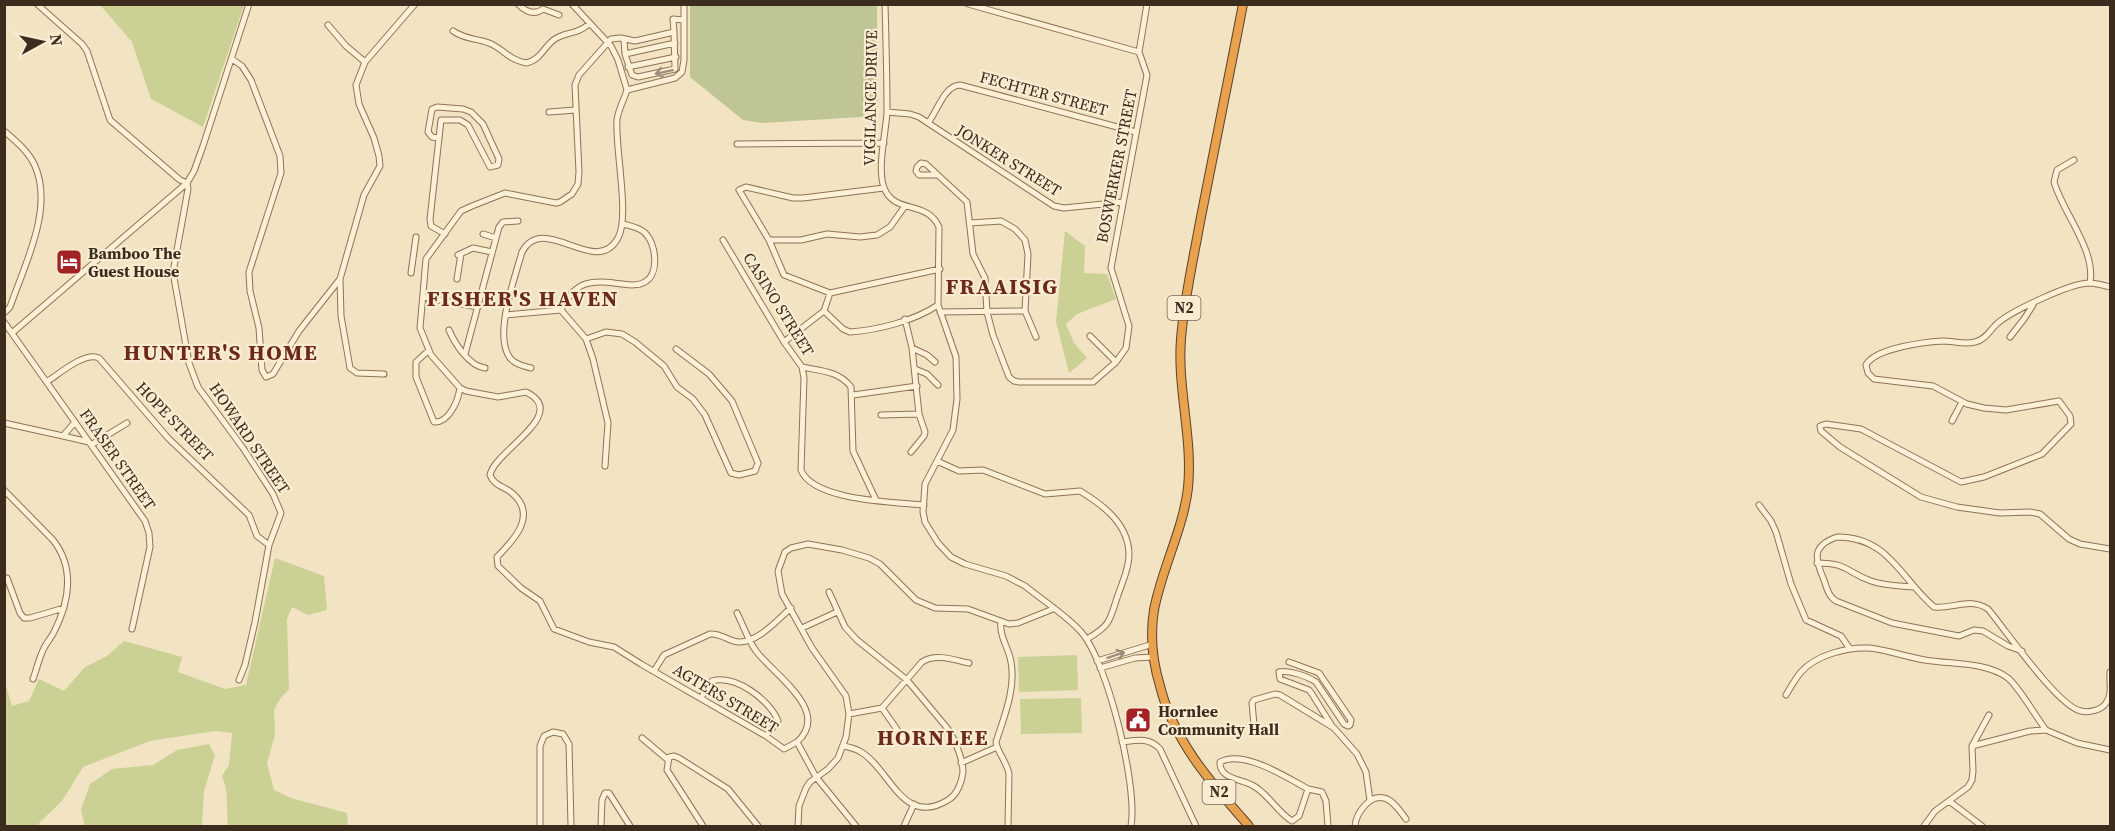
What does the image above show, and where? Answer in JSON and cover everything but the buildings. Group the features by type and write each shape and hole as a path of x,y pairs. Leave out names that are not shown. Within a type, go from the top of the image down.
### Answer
{"highway":[{"name":"N2","path":"1243,4 1184,309 1180,340 1180,375 1188,487 1179,532 1166,567 1154,612 1153,644 1160,687 1178,733 1202,771 1249,826"}],"street":[{"path":"12,333 187,183 180,180 110,120 87,51 37,4"},
{"name":"HOWARD STREET","path":"239,680 255,622 269,545 280,519 279,506 243,448 202,393 189,363 173,272 188,189 187,183 201,153 249,4"},
{"path":"384,374 357,373 350,368 341,316 340,279 364,195 380,166 374,138 357,97 356,84 364,62 415,4"},
{"path":"518,4 530,12 537,12 543,7 559,15"},
{"path":"531,368 518,364 508,355 502,333 522,252 527,245 546,237 591,252 600,252 607,250 616,242 623,224 617,120 627,90 618,60 608,42 572,4"},
{"path":"627,90 680,75 684,68 684,4"},
{"name":"VIGILANCE DRIVE","path":"885,4 887,112 882,175 884,188 890,197 905,206 922,209 937,221 940,235 938,305 956,357 957,399 953,430 925,484 923,512 928,529 951,557 965,564 1015,580 1076,626 1087,639 1101,668 1115,711 1133,801 1131,826"},
{"path":"968,4 1139,52"},
{"name":"BOSWERKER STREET","path":"1116,362 1126,348 1130,332 1111,273 1111,262 1147,75 1139,52 1148,4"},
{"path":"624,40 628,67 635,76 675,69 673,19 683,20"},
{"path":"453,31 466,39 492,44 509,57 526,63 535,60 553,40 579,32 589,24"},
{"path":"328,25 364,62"},
{"path":"428,351 416,362 416,373 434,422 443,421 454,407 460,388 428,351 420,328 426,259 461,211 472,206 505,193 556,203 572,194 579,179 577,80 608,42 616,38 635,41 674,32"},
{"path":"625,54 638,53 675,43"},
{"path":"628,67 676,57"},
{"path":"232,59 242,66 251,80 280,156 281,174 249,272 250,291 259,328 262,367 266,377 273,374 299,331 340,279"},
{"name":"FECHTER STREET","path":"928,123 938,110 948,90 960,85 1136,132"},
{"path":"442,107 430,221 431,226 445,234"},
{"path":"438,138 429,135 428,126 432,109 442,107 466,109 480,122 498,154 498,165 490,167 470,128 465,123 460,120 441,120"},
{"path":"549,112 576,110"},
{"name":"JONKER STREET","path":"887,112 910,114 928,123 1054,206 1064,208 1123,202"},
{"path":"4,131 27,152 34,164 42,196 31,248 10,305 4,313"},
{"path":"737,144 884,143"},
{"path":"2074,160 2057,170 2054,182 2088,257 2091,271 2090,283"},
{"path":"937,175 967,202 973,254 987,283 987,312 998,347 1014,381 1088,383 1100,377 1116,362 1090,336"},
{"path":"884,188 803,198 793,198 746,187 740,189 740,192 769,240 784,275 830,293 940,269"},
{"path":"769,240 801,240 827,234 877,236 890,226 905,206"},
{"path":"465,354 500,224 519,221"},
{"path":"970,224 1000,221 1015,230 1024,240 1028,254 1025,311 1036,338"},
{"path":"561,309 571,292 585,284 607,282 635,285 646,282 650,278 654,263 651,242 642,230 623,224"},
{"path":"483,234 496,238"},
{"path":"411,273 416,237"},
{"name":"CASINO STREET","path":"723,240 802,368 841,376 851,387 853,394"},
{"path":"457,279 460,254 473,248 492,252"},
{"path":"413,255 426,259"},
{"path":"2110,287 2090,283 2071,287 2008,315 1980,341 1974,343 1925,343 1881,353 1868,360 1866,365 1868,373 1874,379 1933,386 1962,402 1984,408 2006,410 2059,401 2070,416 2071,424 2042,454 1984,477 1961,482 1861,429 1826,424 1820,426 1820,429 1840,447 1921,497 1958,507 2000,513 2040,514 2069,539 2080,544 2110,549"},
{"path":"784,342 824,311 830,293"},
{"path":"423,297 478,307"},
{"path":"2010,337 2034,303"},
{"path":"824,311 850,333 905,319 938,305"},
{"path":"506,315 561,309"},
{"path":"561,309 586,339 607,416 605,466"},
{"path":"940,312 1025,311"},
{"path":"905,319 912,348 919,414 925,434 911,452"},
{"name":"FRASER STREET","path":"4,322 140,513 149,533 149,554 132,629"},
{"path":"449,330 454,340 476,366 485,368"},
{"path":"586,339 606,332 622,334 635,342 664,366 677,387 693,399 705,415 731,473 739,475 755,471 758,463 732,401 709,374 676,350"},
{"path":"912,348 927,355 935,362"},
{"name":"HOPE STREET","path":"48,381 86,357 99,358 168,438 249,515 257,536 269,545"},
{"path":"802,368 804,378 801,471 803,475 816,487 831,493 924,505"},
{"path":"915,369 927,374 938,385"},
{"path":"876,500 853,451 853,394 917,386"},
{"name":"AGTERS STREET","path":"460,388 485,396 508,397 526,392 533,396 541,407 536,422 495,463 491,471 491,479 512,493 522,506 523,513 522,526 514,539 497,557 498,566 521,588 540,601 554,629 589,642 614,647 784,748 797,742"},
{"path":"1952,421 1962,402"},
{"path":"881,415 919,414"},
{"path":"63,436 75,422"},
{"path":"4,423 90,443 128,423"},
{"path":"937,461 959,471 983,470 1045,494 1080,491 1113,515 1128,546 1128,563 1109,623 1087,639"},
{"path":"4,490 59,548 66,565 68,594 64,608 54,633 45,646 33,679"},
{"path":"1759,505 1776,532 1791,584 1806,620 1841,636 1850,650"},
{"path":"2022,651 2008,646 1983,631 1974,630 1959,636 1892,623 1836,602 1830,597 1817,563 1816,554 1821,546 1831,539 1842,537 1875,545 1889,556 1934,607 1965,603 1980,604 1988,609 2062,700 2080,711 2098,710 2105,705 2110,696 2110,672"},
{"path":"798,826 802,796 810,782 833,764 843,746 849,725 849,714 846,696 812,648 779,585 778,571 785,552 791,548 808,544 842,550 876,561 916,600 927,606 968,609 1009,624 1018,623 1053,609"},
{"path":"1817,563 1842,565 1878,583 1914,587"},
{"path":"7,578 24,618 64,608"},
{"path":"829,592 845,627 857,640 907,680 948,729 953,737 963,773 952,798 938,805 922,807 900,796 861,752 843,746"},
{"path":"654,671 664,656 710,634 716,633 739,642 750,640 791,608"},
{"path":"737,612 755,649 785,680 803,705 808,727 804,736 797,742 816,777 856,826"},
{"path":"802,628 837,612"},
{"path":"1001,621 1000,631 1012,666 1009,702 996,742 1009,774 1008,826"},
{"path":"1097,661 1153,644"},
{"path":"1786,695 1801,672 1811,663 1833,654 1869,648 1917,659 1993,671 2006,677 2014,684 2046,730"},
{"path":"1101,668 1136,658 1155,657"},
{"path":"849,714 882,708 928,658 952,659 969,663"},
{"path":"1289,662 1319,673 1351,720 1348,726 1344,724 1316,682 1286,671 1279,672 1280,679 1309,690 1332,726 1358,754 1366,772 1370,801"},
{"path":"701,698 712,681 721,678 728,679 760,697 767,703 778,721 766,736"},
{"path":"1254,725 1252,703 1254,700 1275,694 1332,726"},
{"path":"882,708 903,738"},
{"path":"1924,826 1935,811 1968,787 1972,780 1972,746 1989,715"},
{"path":"1972,746 2030,731 2046,730 2077,742 2110,750"},
{"path":"540,826 540,747 544,736 553,732 564,734 569,744 571,826"},
{"path":"642,738 667,759 667,770 673,782 703,826"},
{"path":"1122,742 1148,741 1153,742 1160,749 1196,826"},
{"path":"961,763 997,747"},
{"path":"667,759 674,756 679,758 728,789 758,826"},
{"path":"1308,789 1299,816 1292,821 1258,789 1225,774 1220,769 1220,762 1227,759 1247,759 1308,789 1317,790 1324,795 1328,826"},
{"path":"601,826 602,800 605,793 609,793 630,826"},
{"path":"1355,826 1357,815 1370,801 1386,798 1406,819"},
{"path":"1949,801 1982,826"},
{"path":"904,826 914,804"}],"green space":[{"path":"100,5 244,5 203,127 151,99 132,42"},
{"path":"690,5 877,5 878,116 762,123 743,120 690,77"},
{"path":"1065,231 1085,246 1084,273 1107,274 1116,299 1077,314 1066,324 1074,343 1087,358 1069,373 1056,322"},
{"path":"275,558 324,576 327,610 308,615 292,607 287,619 289,689 274,710 275,735 267,763 274,790 291,798 347,813 348,826 228,826 226,794 222,776 229,765 232,733 215,731 150,741 83,767 62,801 38,826 5,826 5,683 12,706 29,701 39,679 64,691 85,667 107,656 124,641 182,657 178,672 225,689 246,685"},
{"path":"1077,655 1078,690 1019,692 1018,657"},
{"path":"1081,698 1082,733 1021,734 1020,699"},
{"path":"209,744 215,755 204,791 202,826 85,826 81,810 90,784 112,769 153,765 177,750"}],"place":[{"name":"Bamboo The Guest House","path":"69,262"},
{"name":"Hornlee Community Hall","path":"1138,720"}],"district":[{"name":"FRAAISIG","path":"1002,286"},
{"name":"FISHER'S HAVEN","path":"523,298"},
{"name":"HUNTER'S HOME","path":"221,352"},
{"name":"HORNLEE","path":"933,737"}]}
